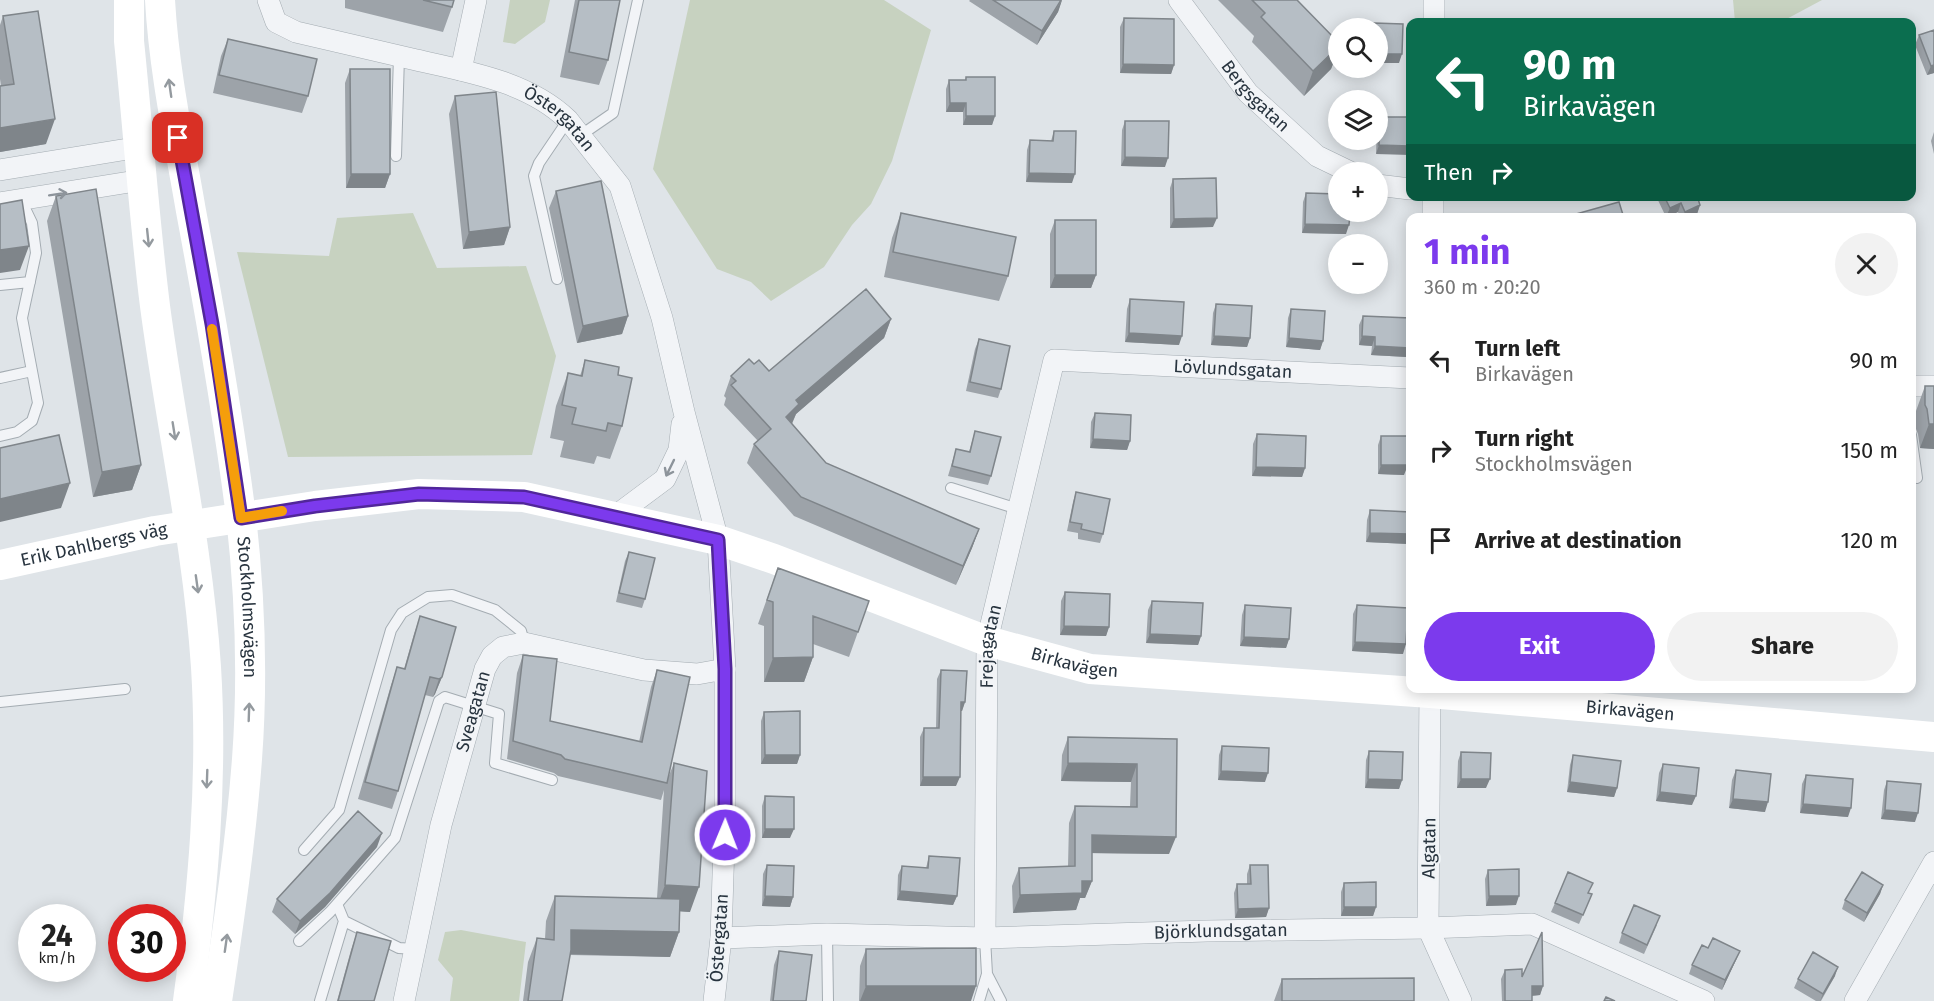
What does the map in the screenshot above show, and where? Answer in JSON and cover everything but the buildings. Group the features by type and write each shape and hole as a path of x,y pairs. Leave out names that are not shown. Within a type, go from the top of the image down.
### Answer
{"main road":[{"path":"129,0 129,41 155,306 189,526 206,666 208,731 201,883 188,1001"},
{"name":"Stockholmsvägen","path":"160,0 170,92 214,335 241,518 249,644 247,757 238,854 218,1001"},
{"name":"Birkavägen","path":"241,518 315,506 419,494 524,497 718,540 774,559 987,641 1090,669 1406,689"},
{"name":"Erik Dahlbergs väg","path":"0,565 155,531 241,518"},
{"name":"Birkavägen","path":"1452,693 1934,736"}],"street":[{"name":"Östergatan","path":"268,0 276,22 296,32 461,70 514,86 559,111 575,127 620,186 662,318 718,540 725,669 725,812 721,938 714,1001"},
{"path":"461,70 476,0"},
{"name":"Bergsgatan","path":"1179,0 1248,93 1317,156 1329,162"},
{"path":"1434,0 1434,18"},
{"path":"140,147 8,169 10,201 142,180"},
{"path":"1388,186 1406,189"},
{"name":"Lövlundsgatan","path":"1054,360 1406,378"},
{"name":"Frejagatan","path":"986,938 987,641 1054,360"},
{"path":"1916,386 1934,386"},
{"name":"Östergatan","path":"614,517 665,479 679,450 684,412"},
{"path":"524,643 644,670 697,675 725,669"},
{"name":"Sveagatan","path":"404,1001 441,825 485,669 492,656 502,647 524,643"},
{"name":"Algatan","path":"1430,693 1428,928 1461,1001"},
{"path":"1855,1001 1934,862"},
{"name":"Björklundsgatan","path":"721,938 827,934 986,938 1206,930 1428,928 1532,924 1704,1001"}],"lane":[{"path":"557,279 534,176 540,163 575,127 613,113 638,0"},
{"path":"396,156 399,56"},
{"path":"0,436 17,432 32,422 38,403 22,318 36,253 35,243 32,223 10,201"},
{"path":"0,285 30,282"},
{"path":"0,378 32,371"},
{"path":"1916,471 1917,478"},
{"path":"951,488 1018,508"},
{"path":"304,850 339,810 391,630 402,613 428,597 452,595 495,610 521,631 524,643"},
{"path":"0,702 125,689"},
{"path":"299,940 338,904 395,838 439,701 445,697 499,714 495,763 552,780"},
{"path":"320,1001 344,921 338,904"},
{"path":"344,921 399,948 414,949"},
{"path":"827,934 828,1001"},
{"path":"979,1001 987,974 986,938"},
{"path":"987,974 1001,1001"}],"green space":[{"path":"510,0 550,0 545,22 515,44 503,42"},
{"path":"690,0 884,0 931,30 892,161 871,204 852,225 824,267 771,301 751,282 717,269 653,169"},
{"path":"1733,0 1822,0 1788,18 1735,18"},
{"path":"413,213 437,268 526,266 556,356 532,455 288,457 237,252 329,256 337,218"},
{"path":"461,930 526,942 519,1001 450,1001 453,978 438,960 445,932"}],"slow traffic":[{"path":"212,329 241,518 282,511"}],"route":[{"path":"178,138 212,324 241,518 315,506 419,494 524,497 718,540 725,669 725,835"}]}
